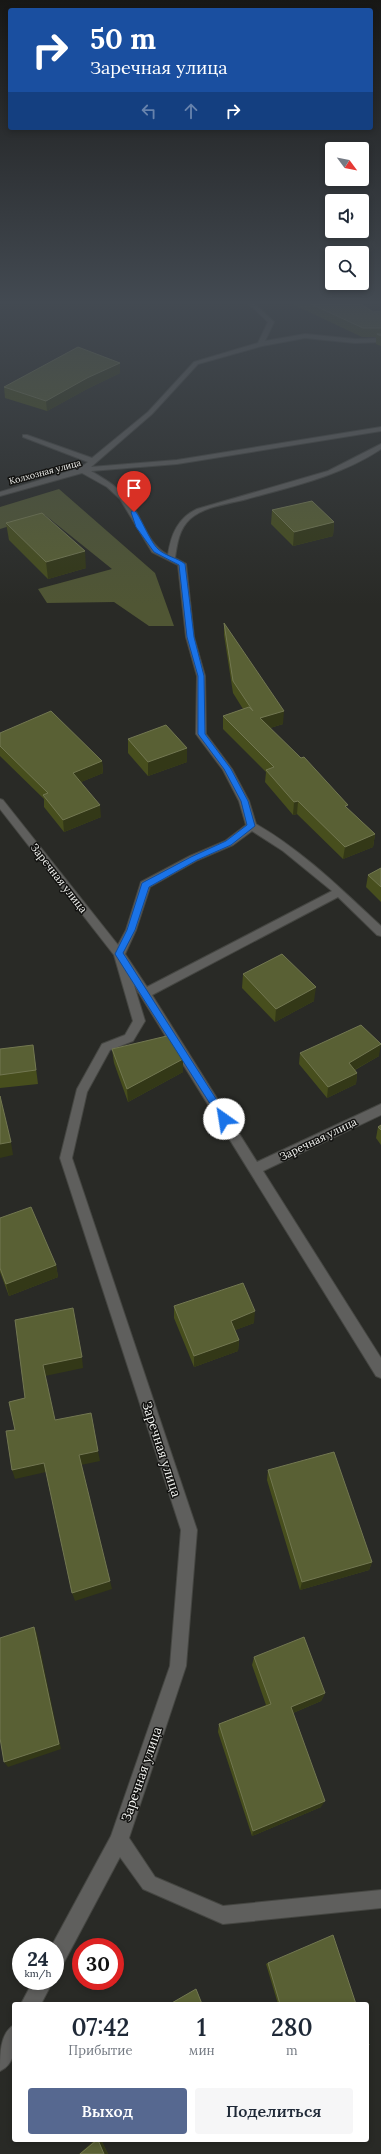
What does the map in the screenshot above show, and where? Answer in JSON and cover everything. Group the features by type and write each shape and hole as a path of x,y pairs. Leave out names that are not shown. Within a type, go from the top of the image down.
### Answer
{"street":[{"path":"158,405 150,413 83,470 106,482 124,498 134,512 139,527 156,551 182,564 190,637 201,676 201,734 227,769 244,801 251,826 274,837 314,869 381,932"},
{"name":"Колхозная улица","path":"0,494 83,470 177,462 381,429"},
{"path":"25,436 93,461"},
{"path":"171,558 175,534 193,514 205,508 309,479 346,466 381,446"},
{"name":"Заречная улица","path":"0,802 119,954 145,993 381,1371"},
{"path":"119,954 131,930 145,885 194,858 229,843 251,826"},
{"path":"145,993 339,892"},
{"name":"Заречная улица","path":"64,1942 119,1840 178,1666 189,1530 66,1158 81,1092 106,1047 130,1038 139,1021 119,954"},
{"name":"Заречная улица","path":"255,1169 381,1109"},
{"path":"119,1840 149,1883 223,1915 381,1899"},
{"path":"32,2002 38,1990"},
{"path":"0,2061 12,2039"}],"green space":[{"path":"59,489 155,573 174,626 149,626 114,602 47,603 38,589 112,569 45,515 0,529 0,507"}],"building":[{"path":"312,501 334,522 294,532 272,510"},
{"path":"42,513 85,551 46,562 6,523"},
{"path":"224,623 284,711 260,718 301,758 304,757 348,805 345,806 375,834 345,847 298,801 294,802 266,770 274,767 223,716 249,707 253,711 233,681"},
{"path":"51,711 102,761 73,773 100,805 63,820 43,795 48,793 0,746 0,733"},
{"path":"166,725 187,748 148,762 128,739"},
{"path":"381,868 381,887 368,875"},
{"path":"282,954 316,987 276,1009 243,974"},
{"path":"361,1025 381,1044 349,1063 357,1073 328,1087 300,1053"},
{"path":"171,1035 183,1059 127,1089 112,1049"},
{"path":"33,1045 36,1070 0,1075 0,1049"},
{"path":"0,1096 11,1142 0,1144"},
{"path":"31,1207 56,1265 6,1284 0,1268 0,1218"},
{"path":"243,1283 255,1311 231,1321 239,1340 194,1356 174,1306"},
{"path":"73,1308 82,1357 43,1365 55,1420 91,1413 98,1451 79,1455 110,1581 72,1593 44,1463 12,1470 6,1431 15,1430 9,1402 25,1398 15,1320"},
{"path":"334,1452 372,1562 302,1582 268,1470"},
{"path":"34,1627 59,1744 4,1762 0,1738 0,1638"},
{"path":"304,1637 325,1693 291,1707 325,1801 253,1831 219,1724 271,1704 254,1657"},
{"path":"333,1935 355,2002 279,2002 268,1963"},
{"path":"196,1989 201,2002 173,2002"},
{"path":"95,2142 99,2142 104,2154 80,2154"}],"route":[{"path":"134,512 139,527 156,551 182,564 190,637 201,676 201,734 227,769 244,801 251,826 229,843 194,858 145,885 131,930 119,954 224,1119"}]}
